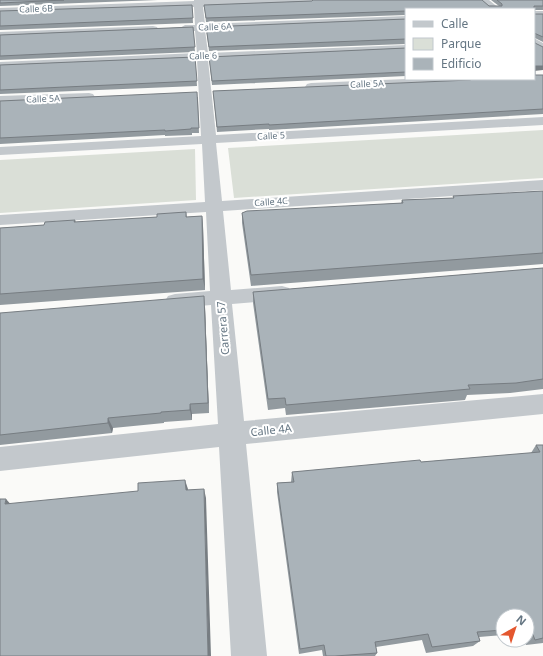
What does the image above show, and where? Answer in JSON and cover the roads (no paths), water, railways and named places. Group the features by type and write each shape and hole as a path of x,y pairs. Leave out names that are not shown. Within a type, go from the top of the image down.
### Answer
{"street":[{"name":"Calle 6B","path":"0,11 198,2 312,0"},
{"path":"482,0 494,8"},
{"name":"Carrera 57","path":"198,2 249,656"},
{"name":"Calle 6A","path":"177,28 405,19"},
{"path":"0,35 162,29"},
{"name":"Calle 6","path":"0,65 405,48"},
{"name":"Calle 5A","path":"299,87 449,80"},
{"name":"Calle 5A","path":"0,100 103,96"},
{"name":"Calle 5","path":"0,151 543,121"},
{"name":"Calle 4C","path":"0,220 543,185"},
{"path":"158,303 300,291"},
{"name":"Calle 4A","path":"0,459 232,434 543,404"}]}
